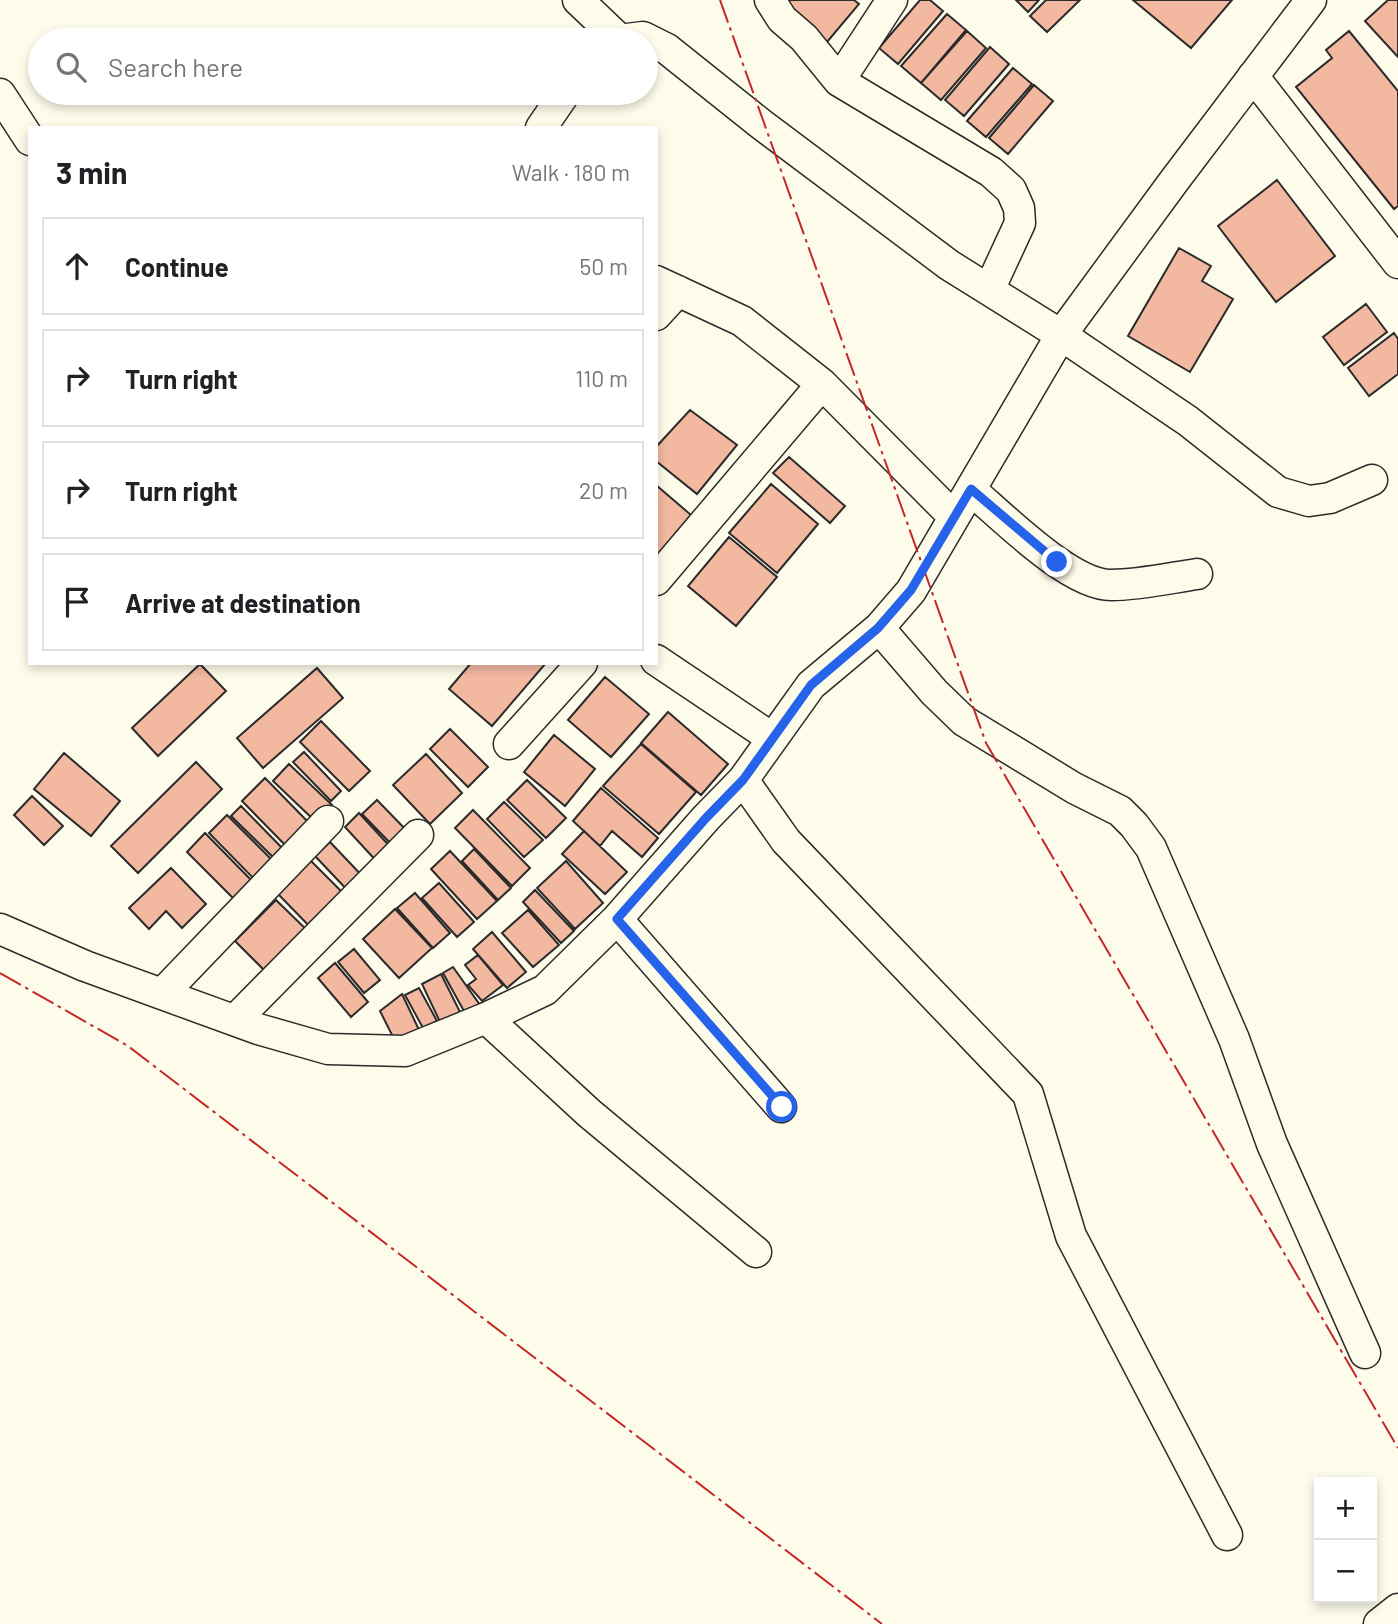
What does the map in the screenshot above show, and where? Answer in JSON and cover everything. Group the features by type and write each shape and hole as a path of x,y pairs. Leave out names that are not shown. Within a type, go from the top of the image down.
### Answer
{"street":[{"path":"578,0 607,28"},
{"path":"770,0 782,19 804,38 839,82 991,172 1011,190 1019,208 1020,223 989,289"},
{"path":"839,82 892,0"},
{"path":"0,929 85,966 235,1020 328,1049 405,1051 486,1018 545,990 617,919 743,780 811,685 878,628 911,590 1061,335 1311,0"},
{"path":"658,44 950,265 1061,335 1188,421 1278,492 1308,501 1330,498 1372,480"},
{"path":"1253,76 1398,263"},
{"path":"0,94 28,137"},
{"path":"542,126 557,105"},
{"path":"658,310 667,286 742,321 822,384 954,517"},
{"path":"658,578 822,384"},
{"path":"971,489 1057,562 1084,578 1110,585 1197,574"},
{"path":"878,628 934,692 964,721 1074,788 1119,811 1134,825 1151,848 1234,1039 1272,1144 1366,1353"},
{"path":"658,661 772,738"},
{"path":"509,744 580,665"},
{"path":"743,780 786,841 1028,1094 1071,1236 1227,1535"},
{"path":"163,993 328,821"},
{"path":"235,1020 418,835"},
{"path":"617,919 782,1107"},
{"path":"486,1018 589,1113 756,1252"},
{"path":"1379,1624 1398,1609"}],"building":[{"path":"777,0 854,0 859,4 827,42"},
{"path":"920,0 930,0 943,11 898,64 879,48"},
{"path":"1016,0 1039,0 1028,12"},
{"path":"1046,0 1080,0 1047,32 1030,16"},
{"path":"1133,0 1232,0 1191,48"},
{"path":"1388,0 1398,0 1398,57 1365,21"},
{"path":"947,14 966,30 921,83 901,66"},
{"path":"967,31 986,48 941,100 921,83"},
{"path":"1349,31 1398,91 1398,206 1394,209 1296,87 1332,58 1326,50"},
{"path":"990,47 1009,64 964,116 945,100"},
{"path":"1013,68 1032,84 986,137 967,121"},
{"path":"1034,85 1053,101 1008,154 989,138"},
{"path":"1277,180 1335,256 1276,302 1218,226"},
{"path":"1179,248 1211,266 1202,281 1233,299 1190,372 1128,336"},
{"path":"1366,304 1387,332 1344,365 1323,337"},
{"path":"1394,333 1398,339 1398,374 1369,396 1348,368"},
{"path":"690,410 737,445 697,494 658,463 658,445"},
{"path":"789,457 845,506 830,523 773,473"},
{"path":"771,484 818,524 777,573 729,533"},
{"path":"658,487 691,515 658,555"},
{"path":"729,537 777,577 736,626 688,586"},
{"path":"199,665 226,691 158,756 132,728"},
{"path":"469,665 544,665 492,726 449,689"},
{"path":"317,668 343,698 263,768 237,738"},
{"path":"605,677 649,714 611,757 568,720"},
{"path":"668,712 728,764 701,795 641,743"},
{"path":"321,721 370,771 349,791 300,742"},
{"path":"450,729 488,767 468,787 430,749"},
{"path":"554,735 595,769 565,806 524,772"},
{"path":"641,744 696,792 659,834 603,786"},
{"path":"304,752 341,791 331,801 293,762"},
{"path":"64,753 120,801 91,836 34,789"},
{"path":"426,754 462,793 430,824 393,785"},
{"path":"196,762 222,789 138,873 111,846"},
{"path":"289,764 332,805 316,822 273,781"},
{"path":"265,778 313,827 289,849 242,801"},
{"path":"527,780 566,818 546,838 507,800"},
{"path":"601,788 658,838 642,857 612,831 600,846 573,821"},
{"path":"32,796 63,826 44,845 14,815"},
{"path":"377,800 411,835 397,850 362,814"},
{"path":"504,802 543,840 524,857 487,819"},
{"path":"241,806 288,854 279,863 231,816"},
{"path":"473,810 530,868 512,886 455,828"},
{"path":"359,813 396,853 381,866 345,827"},
{"path":"227,815 277,865 259,884 209,833"},
{"path":"584,831 627,872 605,894 562,854"},
{"path":"205,833 255,884 237,902 187,852"},
{"path":"330,842 367,881 352,895 315,856"},
{"path":"474,849 511,888 498,900 462,861"},
{"path":"450,851 497,901 477,919 431,869"},
{"path":"311,861 350,900 316,933 278,894"},
{"path":"566,861 603,903 575,929 537,888"},
{"path":"171,868 206,904 182,928 166,911 149,929 129,908"},
{"path":"439,883 474,922 457,937 422,898"},
{"path":"535,890 574,931 561,943 523,902"},
{"path":"415,893 450,933 433,948 397,908"},
{"path":"276,900 313,936 271,977 235,941"},
{"path":"395,909 432,948 399,978 363,939"},
{"path":"528,910 559,945 533,967 502,933"},
{"path":"492,932 526,972 507,988 473,949"},
{"path":"354,949 380,980 364,993 338,962"},
{"path":"478,955 503,985 482,1001 468,985 476,979 465,965"},
{"path":"335,963 368,1002 351,1017 318,978"},
{"path":"453,967 480,1005 465,1013 443,973"},
{"path":"441,974 462,1016 442,1026 422,984"},
{"path":"419,988 437,1021 423,1028 405,995"},
{"path":"402,994 420,1032 396,1043 380,1011"}],"power":[{"path":"720,0 986,743 1398,1448"},
{"path":"0,973 128,1046 882,1624"}],"route":[{"path":"782,1107 617,919 743,780 811,685 878,628 911,590 971,489 1057,562"}]}
